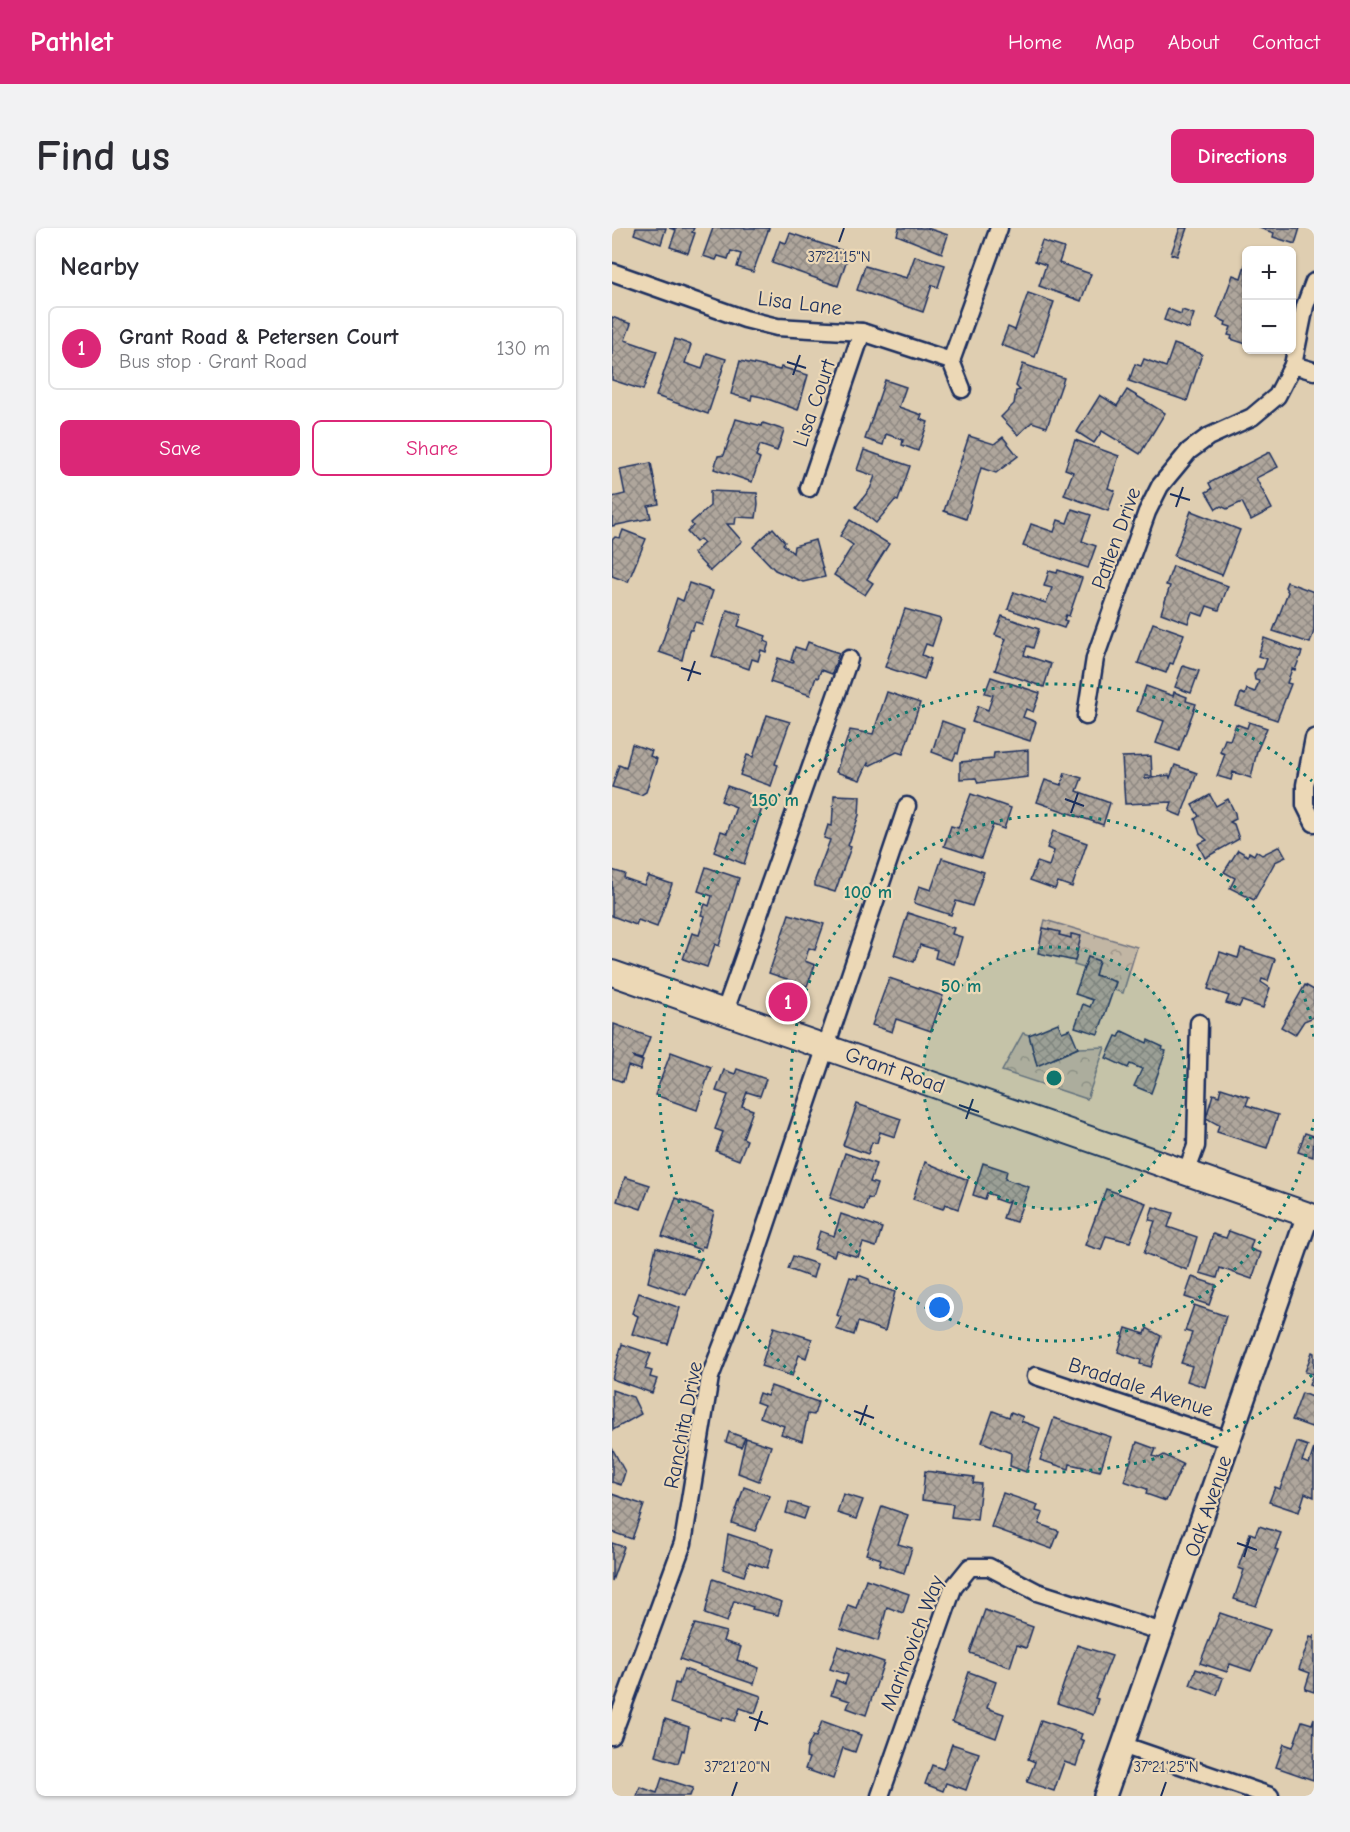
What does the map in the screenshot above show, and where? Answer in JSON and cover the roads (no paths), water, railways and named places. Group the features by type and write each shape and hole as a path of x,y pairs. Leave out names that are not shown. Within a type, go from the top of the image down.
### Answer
{"main road":[{"name":"Grant Road","path":"612,973 1311,1216"}],"street":[{"path":"962,389 951,361 999,228"},
{"name":"Lisa Lane","path":"612,272 745,319 777,327 862,332 951,361"},
{"name":"Patlen Drive","path":"1086,716 1095,658 1147,512 1160,486 1189,452 1209,437 1252,417 1277,396 1293,364 1305,306 1314,282"},
{"name":"Lisa Court","path":"809,488 862,332"},
{"path":"1293,364 1314,371"},
{"path":"725,1011 849,659"},
{"path":"1314,738 1305,785 1305,805 1314,823"},
{"name":"Ranchita Drive","path":"612,1736 683,1543 710,1377 747,1281 907,806"},
{"path":"1186,1173 1196,1146 1199,1023"},
{"name":"Oak Avenue","path":"1105,1796 1311,1216"},
{"name":"Braddale Avenue","path":"1036,1376 1231,1441"},
{"name":"Marinovich Way","path":"880,1796 953,1588 970,1567 989,1567 1037,1592 1163,1632"},
{"path":"1122,1745 1270,1796"}],"place":[{"name":"Grant Road & Petersen Court","path":"788,1002"}]}
